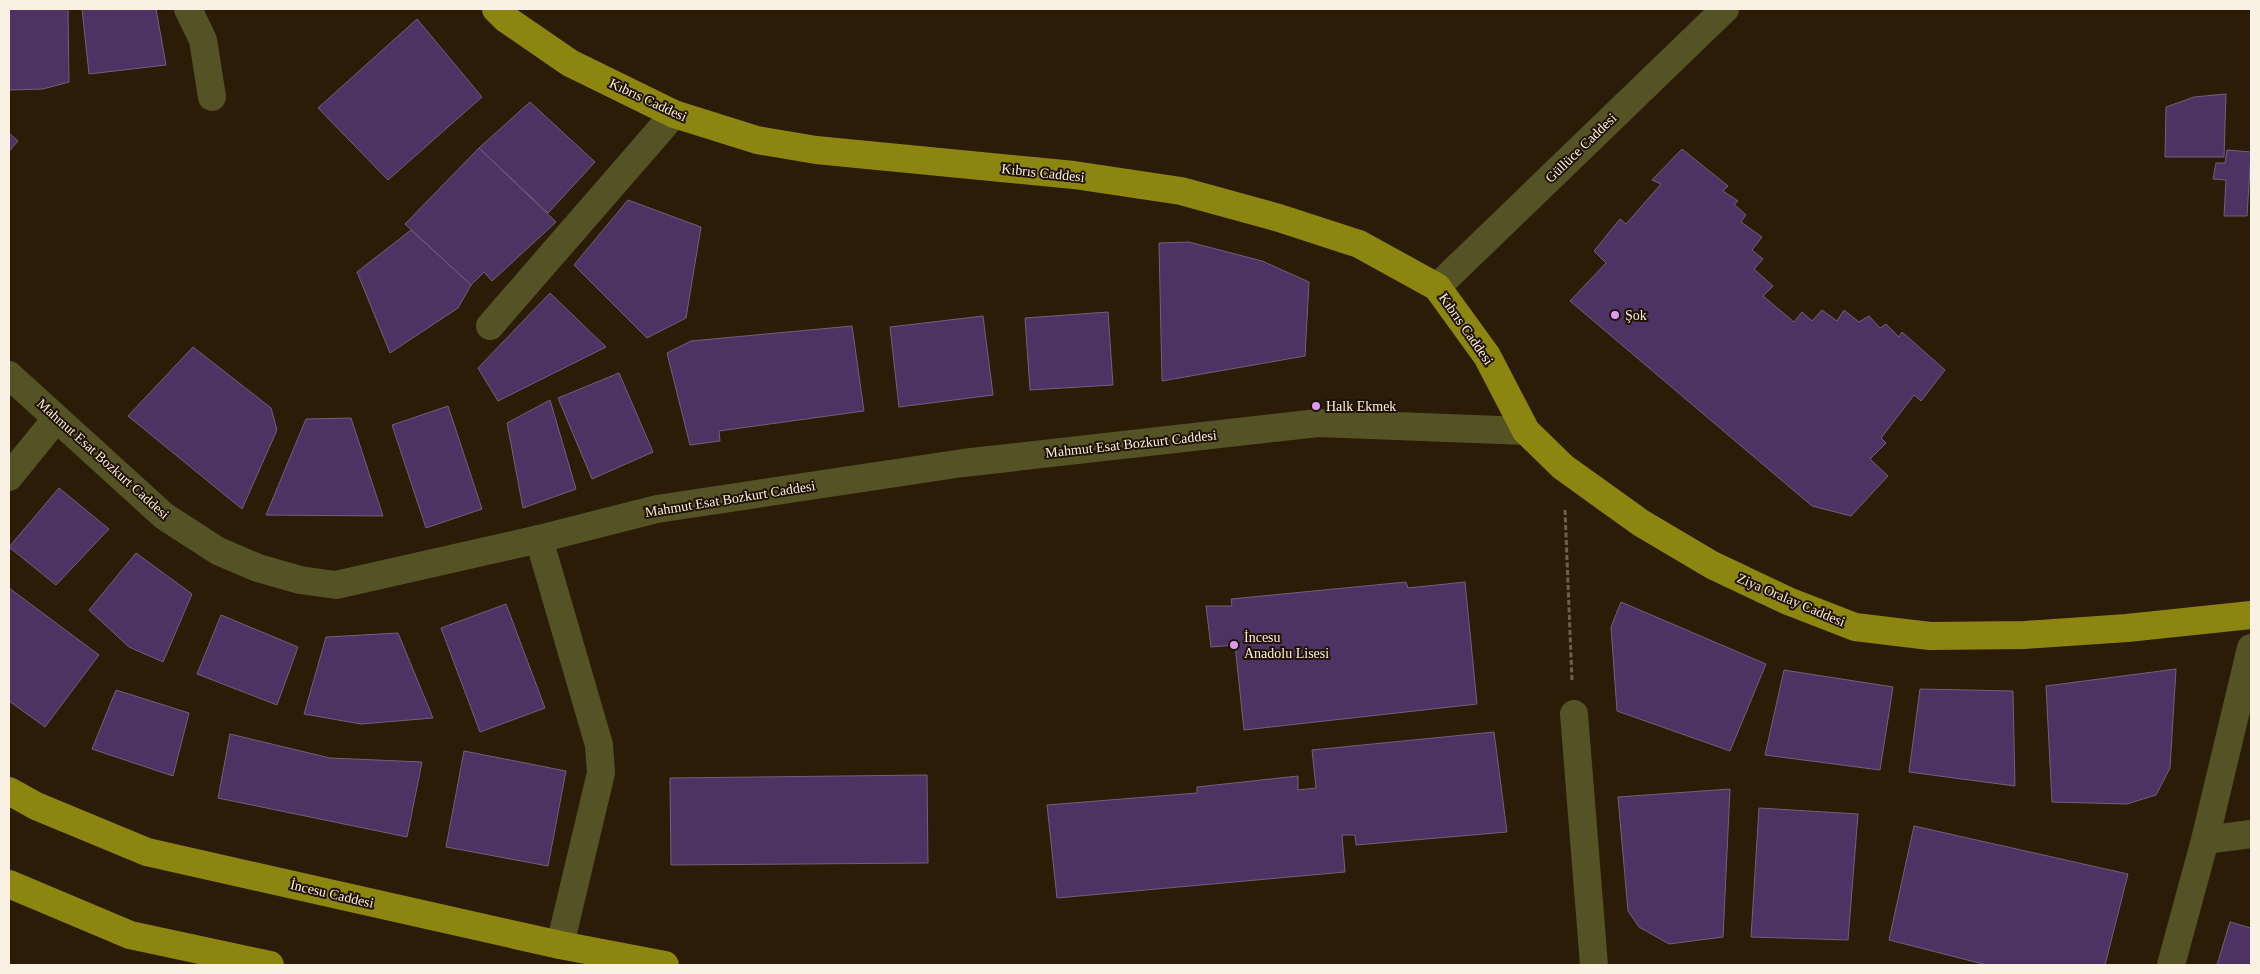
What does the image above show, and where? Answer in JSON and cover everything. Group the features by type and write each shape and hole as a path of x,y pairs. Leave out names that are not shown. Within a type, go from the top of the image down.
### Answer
{"main road":[{"name":"Kıbrıs Caddesi","path":"496,9 506,19 570,63 674,114 757,140 816,150 1074,175 1181,191 1279,218 1359,244 1437,286 1487,356 1526,431"},
{"name":"Ziya Oralay Caddesi","path":"1526,431 1563,467 1641,523 1712,565 1788,601 1854,627 1930,636 2024,634 2128,628 2251,615"},
{"name":"İncesu Caddesi","path":"9,791 36,806 147,852 560,945 666,965"},
{"path":"9,884 130,935 270,965"}],"street":[{"path":"188,9 203,40 212,96"},
{"name":"Güllüce Caddesi","path":"1437,286 1724,9"},
{"path":"490,326 674,114"},
{"name":"Mahmut Esat Bozkurt Caddesi","path":"9,375 164,516 218,551 258,568 300,580 336,585 539,539 657,509 944,466 1318,423 1526,431"},
{"path":"9,477 56,418"},
{"path":"539,539 599,745 600,773 560,945"},
{"path":"2171,965 2251,648"},
{"path":"1574,714 1594,965"},
{"path":"2204,840 2251,834"}],"path":[{"path":"1563,467 1574,714"}],"building":[{"path":"9,9 68,9 69,82 43,89 9,90"},
{"path":"82,9 156,9 166,65 89,74"},
{"path":"417,19 482,97 388,180 318,108"},
{"path":"2226,94 2224,157 2165,157 2166,107 2194,97"},
{"path":"530,102 595,162 548,213 479,148"},
{"path":"9,133 18,141 9,151"},
{"path":"479,148 556,222 492,281 484,272 471,285 405,224"},
{"path":"1682,149 1728,186 1723,191 1738,201 1734,204 1746,215 1741,222 1762,237 1752,250 1763,259 1754,269 1773,286 1763,296 1794,322 1802,312 1812,321 1822,310 1837,321 1844,310 1859,322 1869,316 1880,328 1886,324 1899,337 1902,332 1945,370 1921,401 1914,395 1881,438 1886,443 1870,459 1888,476 1851,516 1812,506 1570,301 1606,263 1594,251 1620,219 1626,224 1661,184 1652,180"},
{"path":"2227,150 2251,152 2247,216 2224,216 2226,180 2213,179 2216,163 2225,163"},
{"path":"628,200 701,227 686,318 647,338 574,265"},
{"path":"411,230 471,285 458,308 390,353 357,272"},
{"path":"1189,242 1262,261 1309,282 1305,356 1162,381 1159,243"},
{"path":"550,293 606,347 498,401 478,368"},
{"path":"1108,312 1113,385 1030,390 1025,318"},
{"path":"983,316 993,395 899,407 890,327"},
{"path":"852,326 864,411 719,431 720,441 690,445 667,353 691,341"},
{"path":"193,347 271,408 277,430 242,509 128,416"},
{"path":"619,373 653,452 592,479 558,398"},
{"path":"550,400 576,489 523,508 507,423"},
{"path":"448,406 482,509 426,528 392,425"},
{"path":"351,418 383,516 266,515 306,419"},
{"path":"59,488 109,529 56,585 9,547"},
{"path":"136,553 192,594 163,662 129,647 89,610"},
{"path":"1406,582 1408,588 1465,582 1477,704 1244,730 1235,645 1211,647 1206,606 1232,606 1231,599"},
{"path":"9,588 99,655 45,727 9,701"},
{"path":"1621,602 1766,664 1730,751 1617,711 1611,627"},
{"path":"506,604 545,708 480,732 441,628"},
{"path":"221,615 298,647 277,705 197,674"},
{"path":"398,633 433,718 361,724 304,714 326,637"},
{"path":"2176,669 2170,768 2156,795 2127,804 2052,802 2046,686"},
{"path":"1784,670 1893,687 1880,770 1765,755"},
{"path":"1920,689 2013,691 2015,786 1909,772"},
{"path":"116,690 189,713 173,776 92,749"},
{"path":"1494,732 1507,832 1356,845 1355,835 1342,835 1345,872 1057,898 1047,805 1197,793 1197,787 1298,776 1298,790 1316,788 1312,750"},
{"path":"230,734 330,758 422,762 407,837 218,798"},
{"path":"464,751 566,771 548,866 446,847"},
{"path":"927,775 928,863 671,865 670,778"},
{"path":"1730,789 1723,937 1669,944 1639,927 1628,911 1618,797"},
{"path":"1759,808 1858,814 1848,940 1751,937"},
{"path":"1914,826 2128,874 2105,965 1987,965 1889,940"},
{"path":"2230,922 2251,928 2251,965 2217,965"}],"place":[{"name":"Şok","path":"1615,315"},
{"name":"Halk Ekmek","path":"1316,406"},
{"name":"İncesu Anadolu Lisesi","path":"1234,645"}]}
